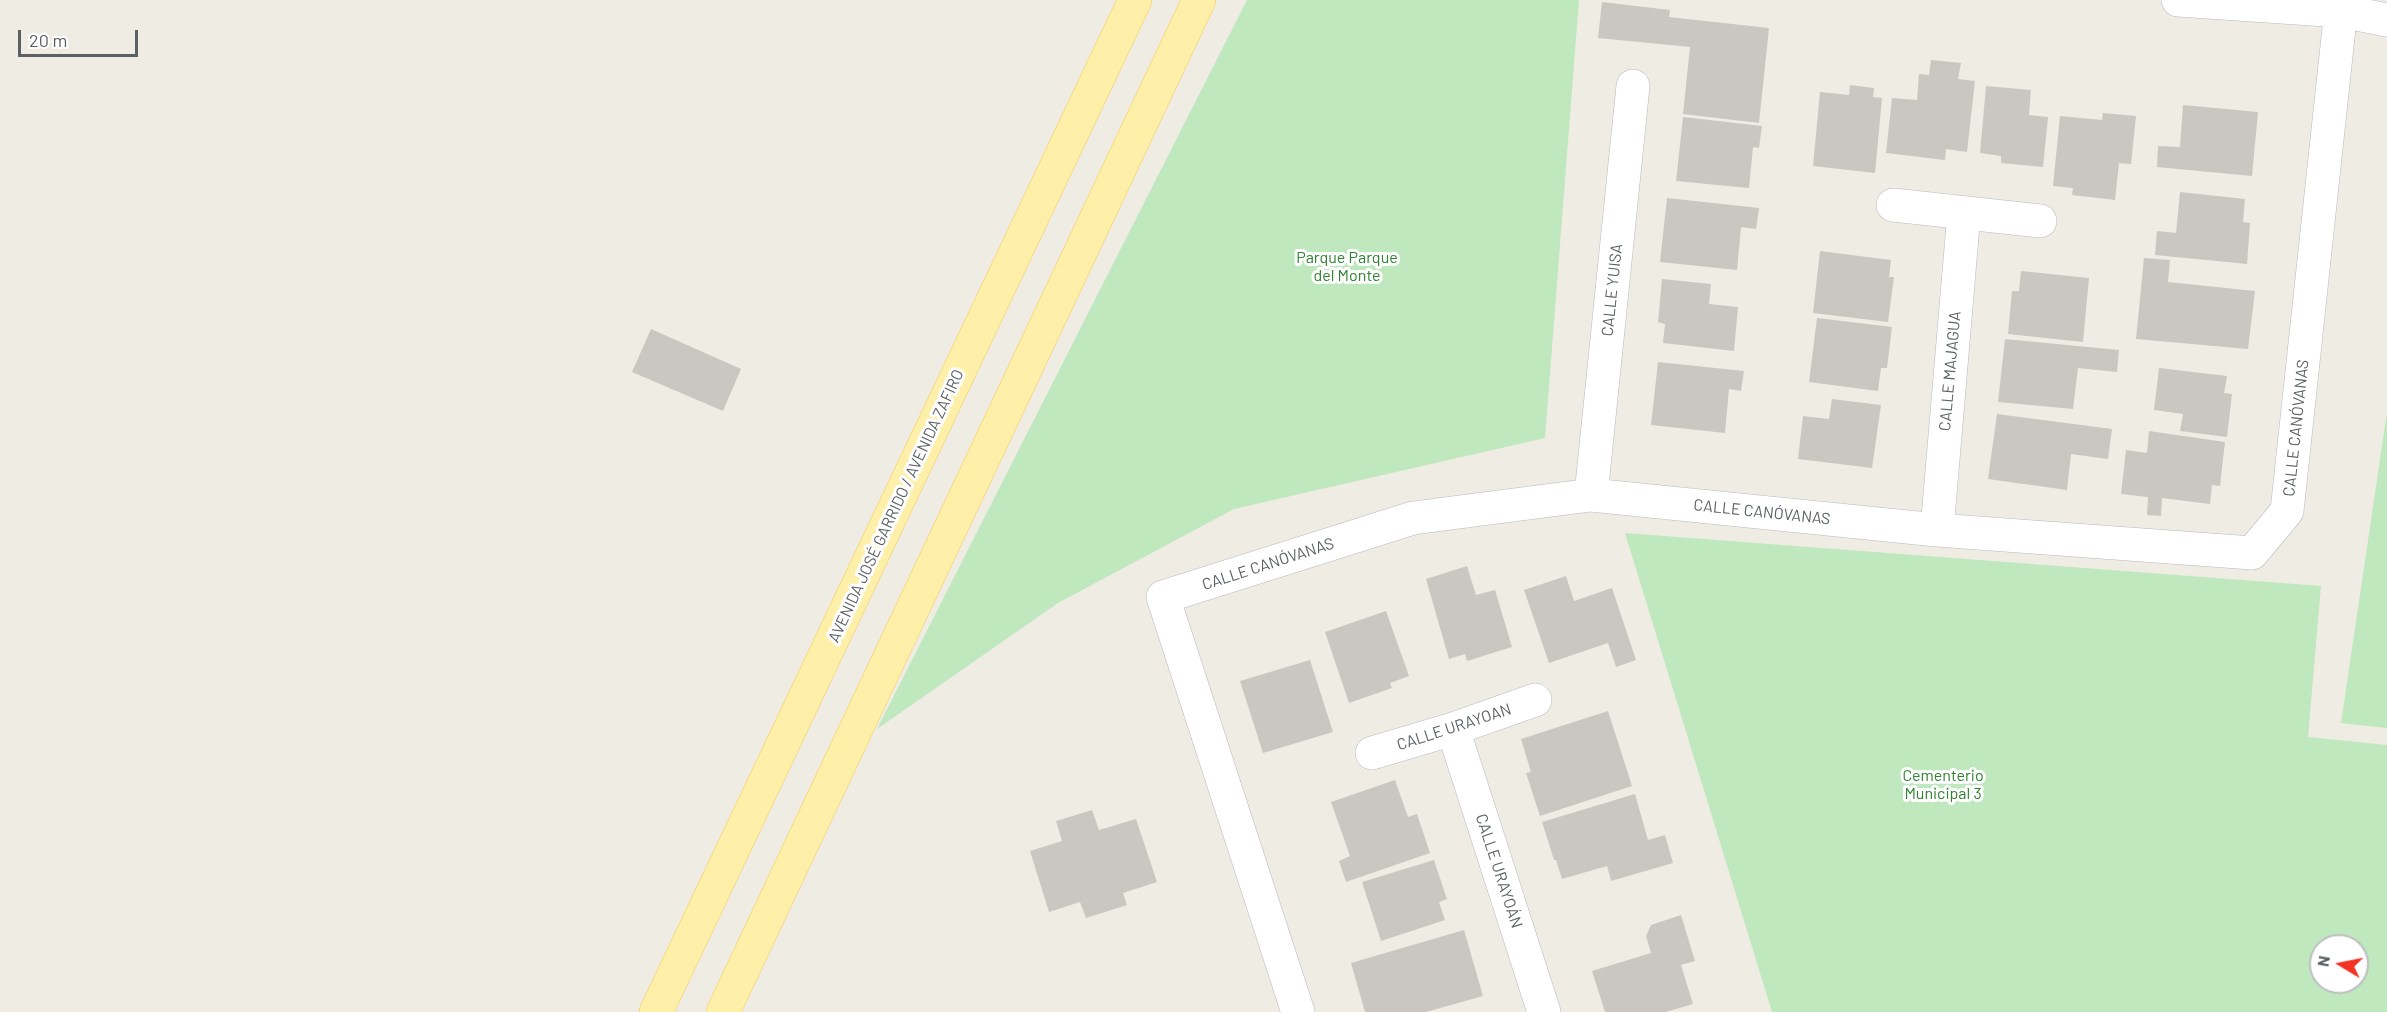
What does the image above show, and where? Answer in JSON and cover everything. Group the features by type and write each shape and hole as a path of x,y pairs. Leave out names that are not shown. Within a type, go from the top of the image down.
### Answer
{"main road":[{"path":"723,1012 1199,0"},
{"name":"AVENIDA JOSÉ GARRIDO / AVENIDA ZAFIRO","path":"656,1012 1130,4"}],"street":[{"path":"2178,0 2341,5 2387,20"},
{"name":"CALLE CANÓVANAS","path":"1298,1012 1163,597 1413,518 1591,495 1937,530 2253,553 2287,511 2341,5"},
{"name":"CALLE YUISA","path":"1591,495 1633,86"},
{"path":"1893,205 2040,221"},
{"name":"CALLE MAJAGUA","path":"1937,530 1964,213"},
{"name":"CALLE URAYOAN","path":"1372,753 1453,729 1535,700"},
{"name":"CALLE URAYOÁN","path":"1453,729 1544,1012"}],"green space":[{"name":"Parque Parque del Monte","path":"1247,0 1579,0 1545,438 1234,509 1058,603 877,729"},
{"path":"2387,412 2387,728 2341,723"},
{"name":"Cementerio Municipal 3","path":"1625,533 2321,586 2308,737 2387,745 2387,1012 1772,1012"}],"building":[{"path":"1602,2 1670,10 1669,17 1769,28 1759,123 1683,114 1690,47 1598,38"},
{"path":"1931,60 1961,63 1958,79 1975,81 1967,152 1946,149 1945,160 1886,153 1892,98 1917,100 1919,74 1929,75"},
{"path":"1850,85 1874,88 1873,97 1882,98 1875,173 1813,166 1820,92 1849,95"},
{"path":"1986,86 2031,90 2029,115 2048,117 2043,167 2001,163 2001,156 1980,153"},
{"path":"2183,105 2258,112 2252,176 2157,167 2158,146 2180,147"},
{"path":"2103,113 2136,116 2131,164 2119,163 2115,200 2072,195 2073,188 2053,186 2060,116 2102,120"},
{"path":"1683,117 1762,126 1759,148 1753,147 1749,188 1676,181"},
{"path":"2180,192 2245,199 2243,222 2250,223 2247,264 2155,255 2157,231 2176,233"},
{"path":"1667,198 1759,208 1756,229 1741,227 1737,270 1660,262"},
{"path":"1820,251 1891,260 1889,277 1894,277 1888,322 1813,313"},
{"path":"2144,258 2170,260 2168,282 2255,291 2248,349 2136,339"},
{"path":"2021,271 2089,278 2083,342 2008,334 2012,291 2019,291"},
{"path":"1662,279 1711,284 1709,304 1738,307 1734,351 1663,343 1665,324 1658,322"},
{"path":"1817,318 1892,327 1887,368 1881,368 1878,391 1809,382"},
{"path":"651,329 741,369 723,411 632,372"},
{"path":"2005,339 2119,350 2117,372 2078,368 2073,409 1998,402"},
{"path":"1658,362 1744,371 1741,391 1729,389 1725,433 1651,425"},
{"path":"2159,368 2227,376 2224,393 2232,394 2227,437 2180,431 2183,414 2154,410"},
{"path":"1832,399 1881,405 1872,468 1798,459 1803,416 1829,419"},
{"path":"1997,414 2112,429 2108,459 2071,454 2067,490 1988,479"},
{"path":"2149,431 2225,442 2220,486 2212,485 2210,504 2162,498 2161,516 2147,515 2148,497 2121,494 2126,450 2147,453"},
{"path":"1467,566 1476,595 1495,590 1512,647 1467,661 1465,654 1449,659 1426,579"},
{"path":"1566,576 1574,601 1612,588 1636,660 1616,667 1608,643 1549,663 1524,590"},
{"path":"1386,611 1409,676 1390,683 1392,688 1349,703 1325,632"},
{"path":"1310,660 1333,732 1263,753 1240,681"},
{"path":"1608,711 1632,786 1540,816 1526,773 1531,772 1521,739"},
{"path":"1395,780 1408,817 1417,814 1430,853 1346,882 1339,861 1350,856 1331,802"},
{"path":"1635,794 1648,840 1665,835 1673,863 1611,881 1607,866 1562,879 1542,822"},
{"path":"1092,810 1099,830 1136,819 1157,882 1123,893 1127,905 1086,918 1080,902 1049,912 1030,851 1062,841 1056,821"},
{"path":"1434,860 1447,899 1439,902 1445,920 1381,941 1362,882"},
{"path":"1681,915 1695,961 1681,965 1693,1004 1666,1012 1605,1012 1592,971 1651,953 1646,936 1651,925"},
{"path":"1464,930 1483,996 1426,1012 1365,1012 1351,963"}]}
